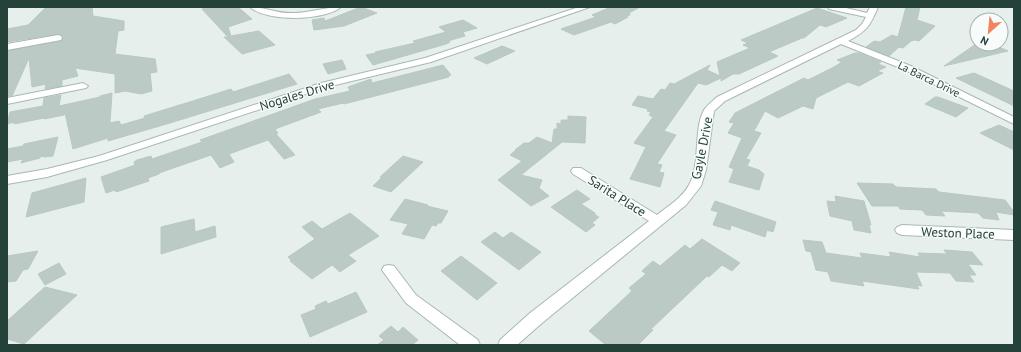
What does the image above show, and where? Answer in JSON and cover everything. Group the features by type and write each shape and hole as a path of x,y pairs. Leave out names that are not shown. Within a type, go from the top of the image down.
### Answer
{"street":[{"path":"254,7 271,13 292,15 312,13 337,7"},
{"name":"Nogales Drive","path":"7,180 47,173 102,158 324,85 428,60 586,7"},
{"path":"832,7 872,11"},
{"name":"Gayle Drive","path":"506,345 536,318 682,202 695,186 700,170 709,110 720,99 859,32 866,25 872,11"},
{"path":"7,47 58,38"},
{"name":"La Barca Drive","path":"841,41 908,68 1014,121"},
{"path":"7,101 83,86"},
{"name":"Sarita Place","path":"577,171 658,221"},
{"name":"Weston Place","path":"902,230 1014,235"},
{"path":"389,270 411,299 472,345"}],"building":[{"path":"46,7 92,7 93,16 124,21 124,30 118,31 115,54 155,59 157,72 150,73 152,91 141,94 125,91 115,93 115,74 75,68 78,76 62,80 62,86 45,89 46,84 32,87 29,58 12,96 7,96 7,51 61,41 63,39 62,35 58,34 7,42 7,29 28,25"},
{"path":"211,7 238,7 252,19 228,27 231,36 259,31 275,45 242,54 224,37 228,37 202,9"},
{"path":"361,7 377,13 344,26 314,30 312,20 324,18 325,21"},
{"path":"611,7 640,7 629,13 630,15 626,16 628,17 615,24 611,22 574,35 561,29 596,17 592,15"},
{"path":"906,7 920,7 917,20 935,26 919,41 911,41 903,48 899,47 889,56 866,47 874,41 880,42 892,35 898,37"},
{"path":"817,8 847,18 826,27 820,25 804,38 769,52 778,56 739,74 733,74 721,81 721,78 706,85 698,83 664,131 676,135 657,164 662,165 659,172 664,173 660,187 630,179 646,147 634,143 653,117 649,115 651,112 647,111 648,109 632,105 638,96 653,99 661,89 665,90 670,83 674,84 710,65 707,70 720,76 717,62 750,48 743,45 748,43 741,40"},
{"path":"463,20 477,28 463,32 465,36 448,41 450,42 446,44 373,65 366,55 415,43 413,41 446,32 439,27"},
{"path":"502,46 515,51 487,64 474,58"},
{"path":"969,49 969,52 1004,52 944,66"},
{"path":"855,53 859,53 881,62 878,64 886,67 877,71 883,73 859,86 848,82 816,98 813,109 803,106 778,118 765,111 754,131 761,133 746,159 750,160 747,166 759,170 764,174 759,190 729,182 734,169 729,167 742,138 728,133 734,123 729,122 735,113 804,78 808,80 834,67 842,62 837,60"},
{"path":"342,60 346,69 328,74 323,64"},
{"path":"443,65 451,75 448,76 449,77 344,104 318,109 321,112 275,129 278,133 276,134 295,155 284,159 268,140 229,154 234,162 220,168 211,155 159,173 148,178 149,181 116,192 115,190 106,193 101,177 135,165 134,162 137,160 151,156 152,159 202,142 200,140 315,99 350,91 348,87 371,79 372,83"},
{"path":"974,73 1014,91 1014,106 956,78"},
{"path":"289,74 297,84 108,141 108,138 73,149 65,113 64,115 44,119 7,124 10,112 43,106 44,98 61,95 59,106 112,93 110,123 119,121 121,125 145,118 144,116 231,89 233,92"},
{"path":"935,97 968,108 956,117 925,104"},
{"path":"568,116 586,117 585,143 562,142 521,175 542,180 539,188 549,196 531,206 498,180 522,161 510,155 515,150 524,143 529,143 537,137 552,143 554,129 557,129 557,123 561,124 561,120 568,120"},
{"path":"999,125 1014,132 1014,150 980,133"},
{"path":"58,137 53,156 41,156 40,158 21,163 23,159 7,162 7,149"},
{"path":"403,156 423,162 391,192 373,186 382,177 380,177"},
{"path":"86,178 84,202 26,217 32,193"},
{"path":"857,183 893,184 896,187 936,189 939,192 1005,200 1014,212 1014,215 996,212 999,220 983,218 978,213 941,211 945,216 926,215 922,210 900,209 898,206 872,206"},
{"path":"577,190 590,199 581,204 599,217 592,223 595,225 586,232 551,207"},
{"path":"835,196 864,201 871,225 869,225 871,233 854,230 852,221 830,216 827,201 836,202"},
{"path":"405,199 448,211 441,223 438,223 436,226 432,225 424,239 402,234 408,224 390,220"},
{"path":"715,201 776,222 773,232 767,230 765,237 731,225 730,230 713,225 718,212 711,210"},
{"path":"350,213 379,236 348,255 356,261 340,272 332,265 312,279 290,261 291,260 288,257 315,239 302,227 312,221 322,229"},
{"path":"194,219 195,232 215,226 216,237 161,254 161,227"},
{"path":"495,232 503,238 511,232 541,252 519,270 481,242"},
{"path":"702,239 740,263 732,271 722,265 709,277 707,276 651,329 653,330 638,345 606,345 589,331 632,291 629,288 646,274 642,271 653,261 660,266 685,245 690,249"},
{"path":"803,240 822,242 826,253 862,258 860,253 891,257 889,252 920,257 918,253 947,254 944,250 972,252 983,265 968,264 976,275 969,275 974,282 956,281 950,273 916,272 922,286 917,285 919,289 862,281 864,286 831,281 828,272 816,270 811,252 806,251"},
{"path":"38,251 28,269 23,270 16,281 7,282 7,256"},
{"path":"461,256 497,283 477,300 441,271"},
{"path":"59,263 66,274 45,285 38,274"},
{"path":"45,287 77,295 24,344 7,339 7,321"},
{"path":"356,292 367,312 310,337 301,315 316,309 315,306 326,301 328,304"},
{"path":"391,326 398,332 403,327 418,340 412,345 377,345 384,340 379,336"}]}
